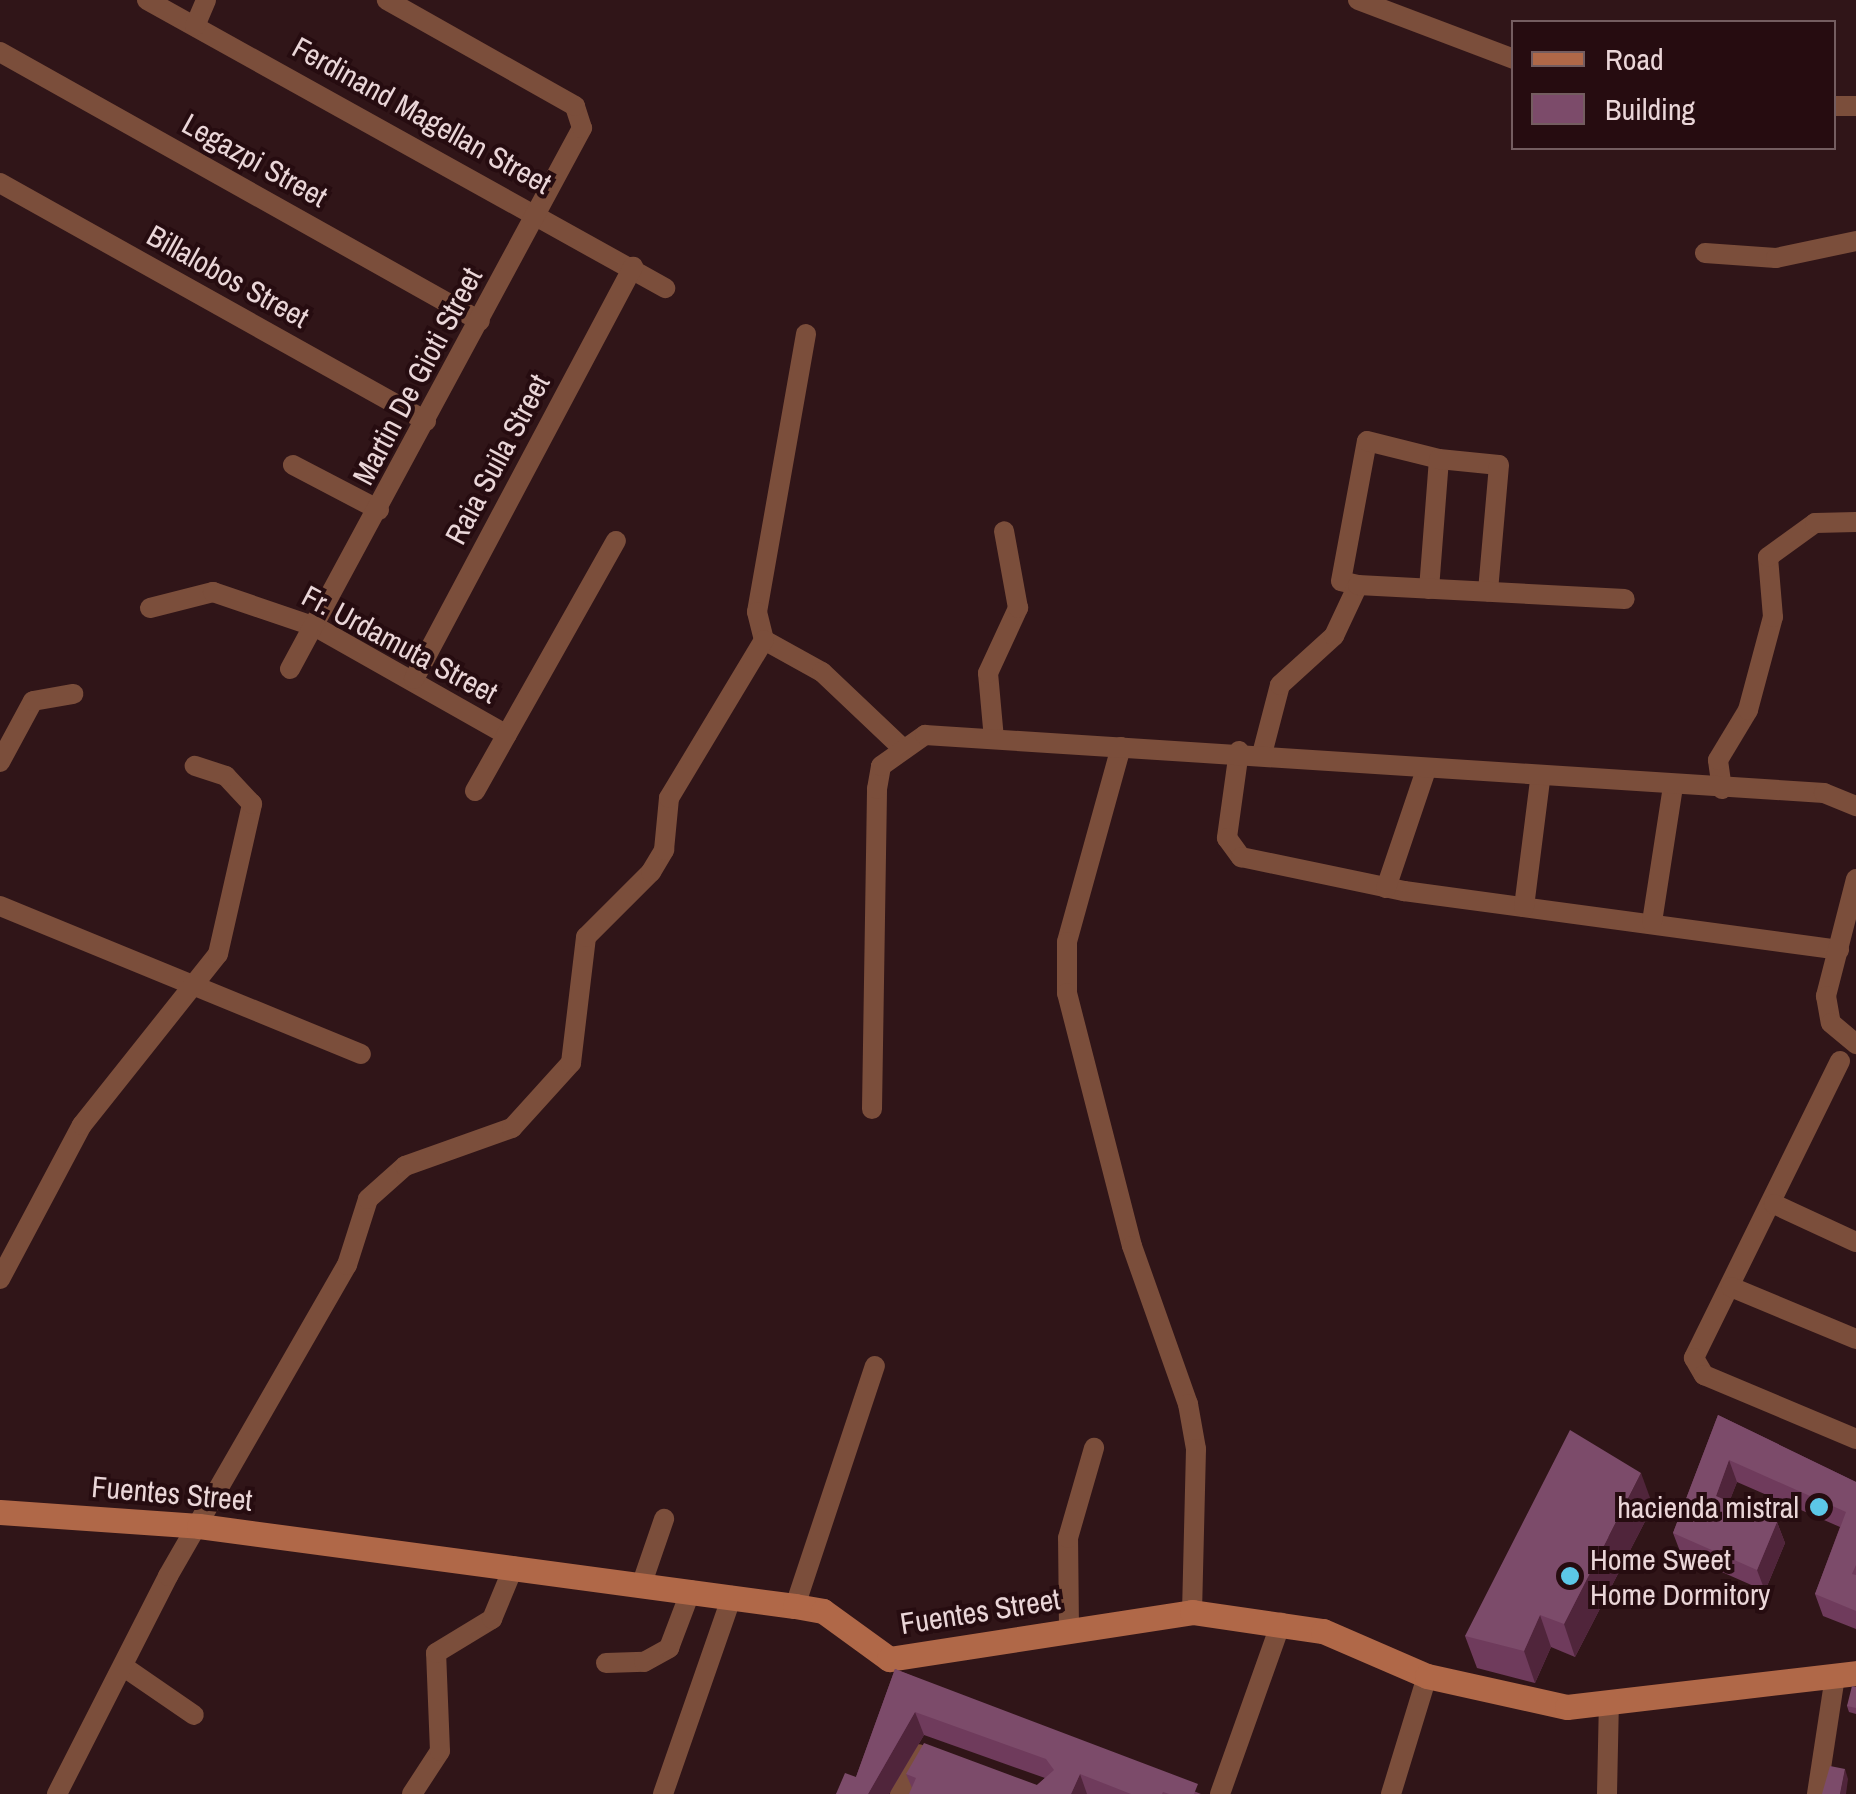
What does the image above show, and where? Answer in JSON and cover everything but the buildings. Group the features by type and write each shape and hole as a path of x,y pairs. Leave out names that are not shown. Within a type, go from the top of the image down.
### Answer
{"street":[{"name":"Ferdinand Magellan Street","path":"147,0 539,213 665,288"},
{"path":"195,26 206,0"},
{"name":"Martin De Gioti Street","path":"290,670 582,128 575,106 387,0"},
{"path":"1358,0 1511,58"},
{"name":"Legazpi Street","path":"0,52 480,321"},
{"name":"Billalobos Street","path":"0,183 426,421"},
{"path":"1705,252 1776,258 1856,242"},
{"name":"Raia Suila Street","path":"414,678 633,267"},
{"path":"57,1794 199,1526 346,1265 368,1198 405,1166 512,1128 571,1062 586,937 651,872 664,850 669,798 764,640 758,582 806,334"},
{"path":"1488,592 1499,465 1439,459 1366,441 1341,581 1358,585 1625,600"},
{"path":"1429,589 1439,459"},
{"path":"293,466 378,510"},
{"path":"1722,789 1718,760 1748,710 1773,617 1768,557 1815,523 1856,522"},
{"path":"994,739 988,673 1018,608 1004,530"},
{"path":"475,791 616,540"},
{"path":"1262,754 1280,685 1334,636 1358,585"},
{"name":"Fr. Urdamuta Street","path":"150,608 213,592 316,627 414,678 507,735"},
{"path":"764,640 822,672 900,746"},
{"path":"0,762 32,701 73,694"},
{"path":"872,1109 872,856 882,766 900,746 926,735 1239,751 1540,781 1824,794 1856,806"},
{"path":"1121,747 1066,942 1067,993 1132,1246 1188,1404 1196,1449 1192,1612"},
{"path":"1239,751 1227,838 1234,855 1386,888 1839,950"},
{"path":"0,1279 82,1125 218,954 252,812 243,790 195,766"},
{"path":"1386,888 1426,770"},
{"path":"1524,906 1540,781"},
{"path":"1652,922 1672,787"},
{"path":"1856,879 1827,1012 1856,1044"},
{"path":"0,906 360,1054"},
{"path":"1840,1061 1694,1364 1856,1438"},
{"path":"1774,1204 1856,1242"},
{"path":"1731,1287 1856,1340"},
{"path":"795,1606 875,1366"},
{"path":"1070,1629 1068,1538 1094,1448"},
{"name":"Fuentes Street","path":"0,1512 199,1526 642,1582 795,1606 823,1611 890,1659 1192,1612 1281,1623 1426,1676 1567,1707 1846,1675"},
{"path":"642,1582 664,1519"},
{"path":"412,1794 440,1750 436,1653 492,1619 514,1566"},
{"path":"606,1663 644,1662 669,1648 691,1590"},
{"path":"663,1794 732,1596"},
{"path":"1220,1794 1281,1623"},
{"path":"127,1668 194,1715"},
{"path":"1817,1794 1846,1675"},
{"path":"1392,1794 1426,1676"},
{"path":"1607,1794 1608,1702"},
{"path":"900,1794 920,1751 952,1755"}],"place":[{"name":"hacienda mistral","path":"1819,1507"},
{"name":"Home Sweet Home Dormitory","path":"1570,1576"}]}
